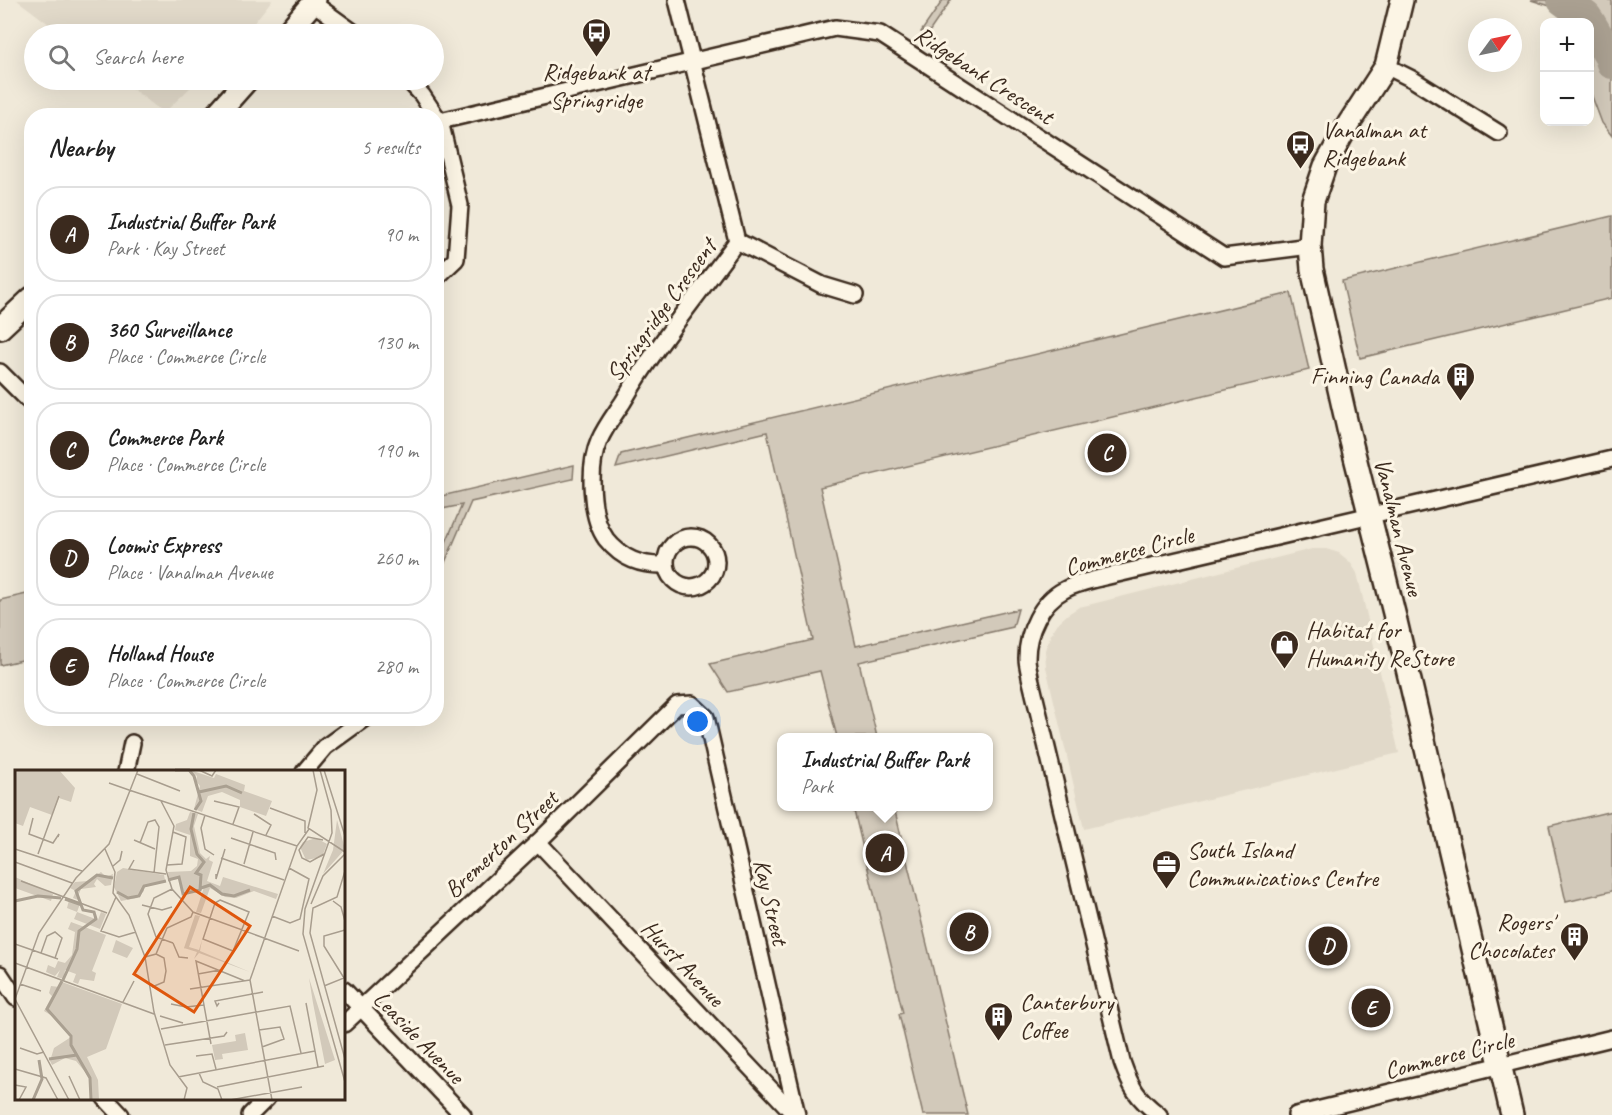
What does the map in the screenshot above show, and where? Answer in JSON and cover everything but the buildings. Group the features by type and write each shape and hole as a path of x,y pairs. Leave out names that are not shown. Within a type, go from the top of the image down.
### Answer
{"street":[{"name":"Springridge Crescent","path":"666,565 649,566 629,559 613,547 602,533 595,516 593,468 598,442 637,378 737,241 677,0"},
{"name":"Vanalman Avenue","path":"1402,0 1386,66 1349,123 1325,166 1313,201 1310,246 1312,269 1512,1115"},
{"path":"295,24 314,2 343,24"},
{"name":"Ridgebank Crescent","path":"444,117 835,28 880,34 1224,257 1310,246"},
{"path":"1386,66 1412,79 1499,133"},
{"path":"222,108 238,90"},
{"path":"417,90 431,108"},
{"path":"444,142 460,205 456,259 444,270"},
{"path":"737,241 822,285 855,295"},
{"path":"0,328 24,306"},
{"path":"0,372 24,396"},
{"name":"Commerce Circle","path":"1158,1115 1143,1103 1130,1085 1122,1062 1029,676 1027,657 1032,633 1038,617 1048,602 1064,589 1100,578 1612,459"},
{"name":"Bremerton Street","path":"345,1023 538,842 677,705 692,704"},
{"name":"Kay Street","path":"692,704 706,717 796,1115"},
{"path":"305,770 325,747 354,726"},
{"path":"126,770 132,744"},
{"name":"Hurst Avenue","path":"538,842 796,1115"},
{"path":"0,974 15,996"},
{"name":"Leaside Avenue","path":"345,991 463,1115"},
{"name":"Commerce Circle","path":"1296,1115 1612,1038"},
{"path":"107,1100 121,1115"},
{"path":"250,1115 265,1100"}],"shaded area":[{"path":"17,0 272,0 253,24 49,24"},
{"path":"943,0 951,0 927,35 921,32"},
{"path":"1531,0 1612,0 1612,136 1602,123 1594,102 1594,18 1570,18 1550,6"},
{"path":"134,90 188,90 169,108 157,108"},
{"path":"1612,216 1612,298 1360,358 1342,281"},
{"path":"1291,293 1309,370 820,487 856,646 1018,609 1013,627 859,662 876,733 836,733 820,671 728,692 710,664 813,640 767,432 616,468 621,454"},
{"path":"574,465 573,479 471,502 444,565 444,547 462,505 444,509 444,495"},
{"path":"1312,549 1326,549 1339,553 1350,562 1357,573 1399,753 1084,829 1046,667 1045,650 1058,623 1079,607"},
{"path":"24,595 24,660 0,665 0,600"},
{"path":"854,811 895,811 968,1115 923,1115 899,1014 903,1013"},
{"path":"1612,811 1612,891 1566,902 1549,826"}],"waterway":[{"path":"1563,0 1587,18"},
{"path":"1594,30 1612,63"}],"place":[{"name":"Ridgebank at Springridge","path":"596,58"},
{"name":"Vanalman at Ridgebank","path":"1301,170"},
{"name":"Finning Canada","path":"1460,402"},
{"name":"Commerce Park","path":"1107,453"},
{"name":"Habitat for Humanity ReStore","path":"1285,670"},
{"name":"Industrial Buffer Park","path":"885,853"},
{"name":"South Island Communications Centre","path":"1166,890"},
{"name":"360 Surveillance","path":"969,932"},
{"name":"Loomis Express","path":"1328,946"},
{"name":"Rogers' Chocolates","path":"1575,962"},
{"name":"Holland House","path":"1371,1008"},
{"name":"Canterbury Coffee","path":"999,1042"}]}
